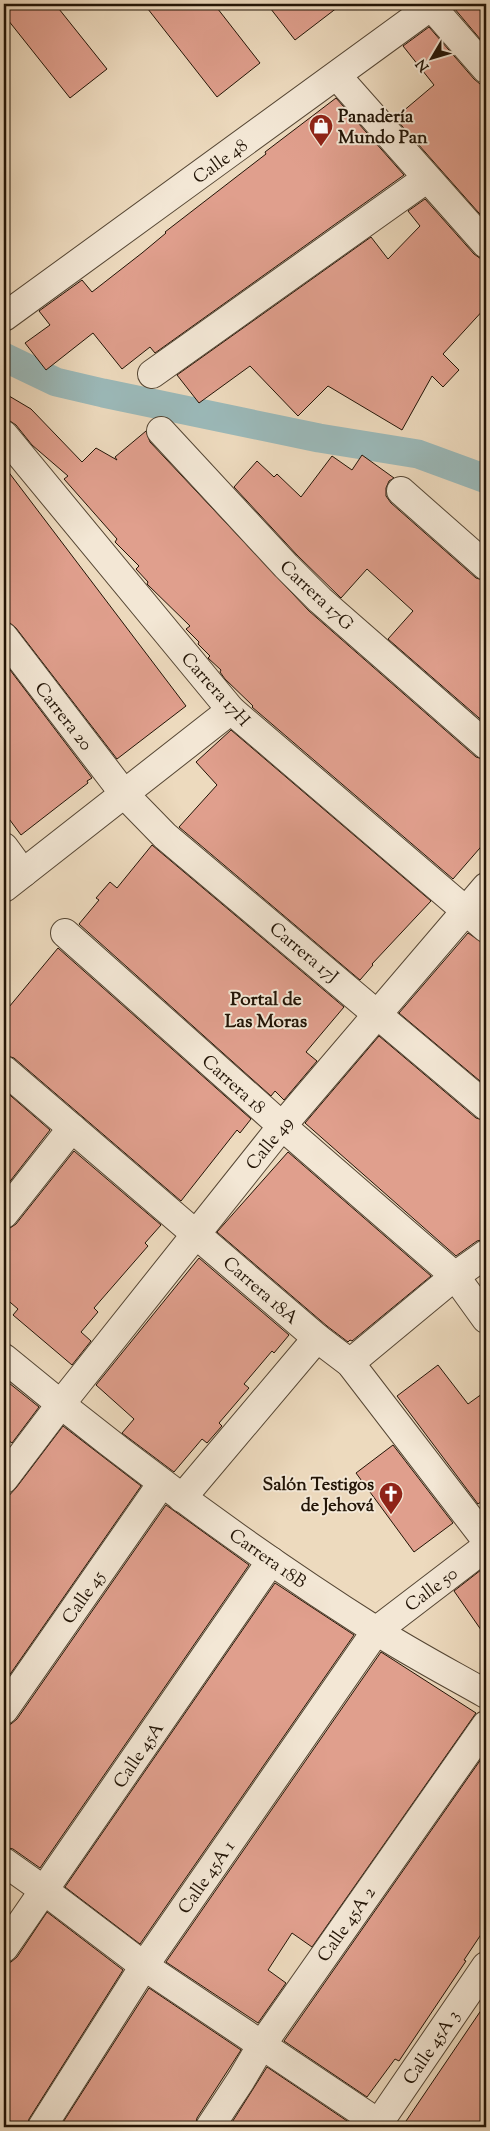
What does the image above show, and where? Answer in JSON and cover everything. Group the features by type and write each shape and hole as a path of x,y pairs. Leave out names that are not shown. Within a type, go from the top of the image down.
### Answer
{"street":[{"path":"432,5 486,70"},
{"name":"Calle 48","path":"4,317 432,5"},
{"path":"337,76 426,179 481,238"},
{"path":"152,374 426,179"},
{"name":"Carrera 17G","path":"161,431 320,600 486,745"},
{"name":"Carrera 17H","path":"4,435 231,710 476,919"},
{"path":"401,491 486,566"},
{"name":"Carrera 20","path":"4,638 125,795"},
{"path":"4,848 14,881 231,710"},
{"name":"Carrera 17J","path":"125,795 165,836 486,1106"},
{"name":"Calle 49","path":"4,1479 60,1405 282,1126 378,1014 476,919 486,887"},
{"name":"Carrera 18","path":"65,934 455,1276 486,1319"},
{"name":"Carrera 18A","path":"4,1070 317,1338 350,1363 486,1540"},
{"path":"4,1214 72,1128"},
{"path":"350,1363 455,1276 486,1254"},
{"name":"Calle 45","path":"4,1710 172,1490 317,1338"},
{"name":"Carrera 18B","path":"4,1358 60,1405 172,1490 271,1561 376,1631 486,1694"},
{"name":"Calle 50","path":"376,1631 486,1547"},
{"name":"Calle 45A","path":"4,1948 271,1561"},
{"name":"Calle 45A 1","path":"42,2127 144,1966 376,1631"},
{"name":"Calle 45A 2","path":"210,2127 261,2046 486,1724"},
{"path":"4,1862 144,1966 380,2126"},
{"name":"Calle 45A 3","path":"380,2126 486,1966"}],"building":[{"path":"4,4 55,4 107,69 70,98 4,15"},
{"path":"144,4 214,4 260,63 217,97"},
{"path":"267,4 342,4 295,40"},
{"path":"460,4 486,4 486,46 454,8"},
{"path":"429,27 474,79 480,84 486,84 486,221 395,118 434,85 403,46"},
{"path":"336,98 404,175 155,353 150,347 122,369 93,333 46,370 25,343 50,325 39,311 82,280 92,292 142,253 165,232 266,154 265,152"},
{"path":"425,199 474,254 481,259 486,259 486,307 443,354 459,370 443,387 432,376 402,430 328,386 298,416 250,366 199,403 177,375 371,237 388,259 420,226 408,211"},
{"path":"4,393 31,409 82,462 96,448 117,460 115,457 146,431 150,442 309,611 476,757 486,760 486,841 453,879 252,707 225,679 220,672 221,670 208,658 210,656 186,629 190,626 147,584 148,582 136,569 139,566 115,542 117,539 64,479 68,476 32,445 16,425 4,420"},
{"path":"362,455 394,478 389,481 386,488 386,496 391,503 476,578 486,581 486,724 388,639 413,611 367,569 341,598 297,555 234,487 257,461 274,477 277,474 301,497 332,456 352,470"},
{"path":"4,466 186,706 117,759 16,628 10,623 4,622"},
{"path":"4,662 92,778 21,835 4,812"},
{"path":"231,730 431,901 372,964 360,980 179,827 217,785 196,762"},
{"path":"152,845 344,1007 306,1052 317,1061 284,1100 275,1091 271,1096 79,924 99,900 96,898 110,882 117,888"},
{"path":"468,933 486,945 486,1086 399,1013"},
{"path":"58,948 251,1119 240,1133 237,1130 181,1201 14,1058 4,1055 4,1013"},
{"path":"379,1036 476,1118 486,1121 486,1239 477,1241 456,1256 305,1123"},
{"path":"4,1090 50,1130 4,1189"},
{"path":"74,1151 161,1225 145,1243 148,1246 94,1308 98,1312 81,1332 91,1341 72,1365 13,1315 18,1309 4,1297 4,1229 16,1224"},
{"path":"288,1152 431,1276 352,1341 348,1342 327,1326 217,1232"},
{"path":"199,1258 289,1335 274,1353 272,1351 244,1384 249,1388 219,1423 222,1426 207,1443 202,1439 174,1472 122,1433 134,1419 96,1385"},
{"path":"438,1365 468,1404 486,1391 486,1498 478,1504 397,1396"},
{"path":"4,1379 39,1407 12,1443 4,1437"},
{"path":"63,1426 141,1486 4,1683 4,1501"},
{"path":"393,1445 453,1523 414,1552 356,1473"},
{"path":"166,1505 249,1565 40,1868 13,1849 4,1847 4,1725 11,1724 17,1719"},
{"path":"486,1566 486,1637 454,1591"},
{"path":"275,1583 354,1635 140,1944 65,1887"},
{"path":"381,1652 476,1713 312,1947 292,1933 268,1970 286,1983 258,2023 166,1962"},
{"path":"486,1752 486,1927 464,1960 466,1961 399,2061 395,2059 367,2097 284,2041"},
{"path":"47,1912 123,1970 29,2119 27,2127 4,2127 4,1963 11,1962 17,1957"},
{"path":"149,1988 241,2050 197,2118 195,2127 60,2127"},
{"path":"486,2003 486,2127 402,2127"},
{"path":"267,2067 356,2127 229,2127"}],"waterway":[{"path":"4,357 56,382 319,438 418,454 486,479"}],"place":[{"name":"Panadería Mundo Pan","path":"321,147"},
{"name":"Salón Testigos de Jehová","path":"391,1515"}],"district":[{"name":"Portal de Las Moras","path":"266,1009"}]}
